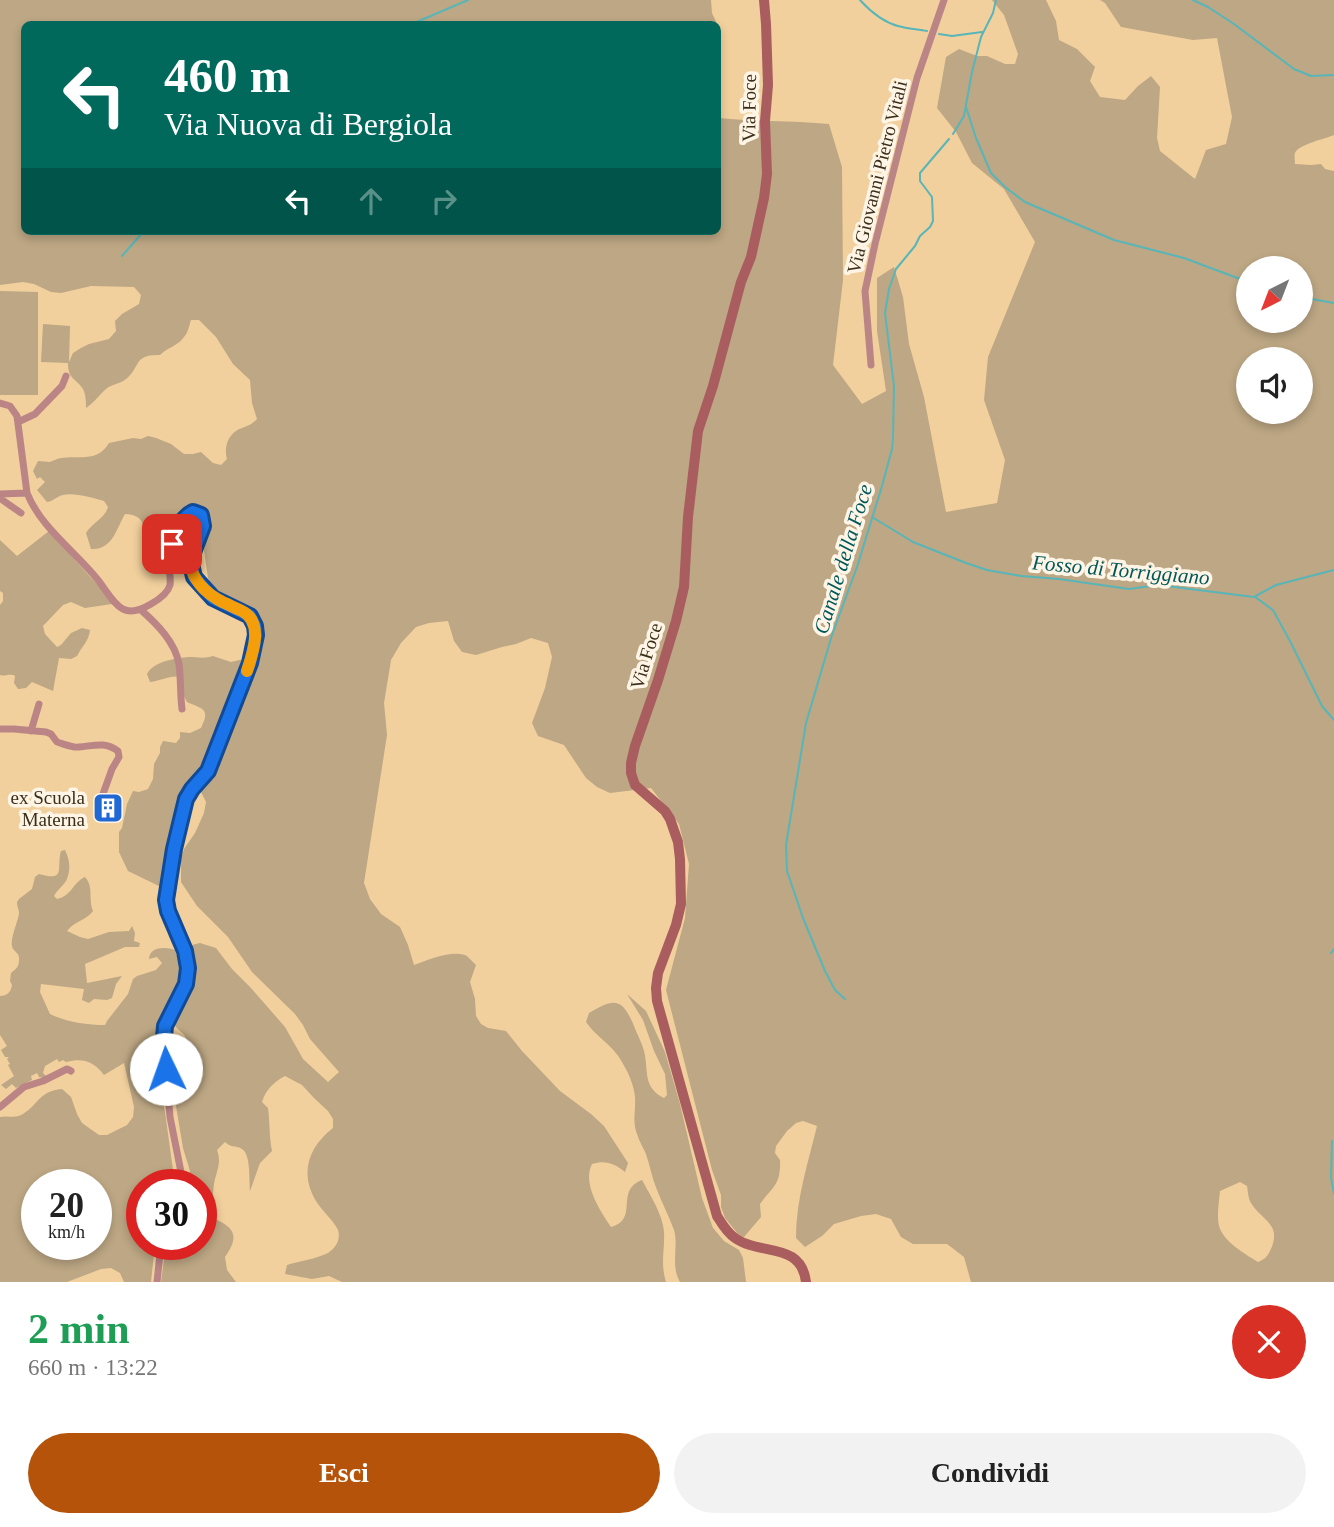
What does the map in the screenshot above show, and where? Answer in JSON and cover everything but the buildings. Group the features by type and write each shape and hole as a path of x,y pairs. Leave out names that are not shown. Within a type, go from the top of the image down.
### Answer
{"main road":[{"name":"Via Foce","path":"764,0 768,85 765,121 767,174 764,198 751,257 741,282 698,431 688,517 684,587 662,668 633,753 631,774 635,785 665,811 678,842 681,904 658,974 657,1001 713,1203 724,1228 737,1240 789,1255 798,1261 806,1282"}],"street":[{"name":"Via Giovanni Pietro Vitali","path":"871,365 865,291 917,78 944,0"},
{"path":"18,422 35,414 62,386 66,376"},
{"path":"0,403 14,411 18,422 27,493 37,513 118,605 125,611 141,610 167,591 170,584 169,554 172,544 181,522 193,512 201,515 203,526 192,555 194,577 213,598 250,616 255,626 256,635 246,675 208,771 186,799 167,885 168,911 185,951 188,968 186,984 165,1026 163,1037 170,1117 180,1169"},
{"path":"21,513 1,499 0,494 27,493"},
{"path":"141,610 165,634 177,655 181,709"},
{"path":"31,731 39,704"},
{"path":"0,729 51,734 57,742 72,747 95,743 118,751 119,757 103,794"},
{"path":"0,1107 24,1087 66,1069 71,1070"},
{"path":"157,1282 159,1260"}],"shaded area":[{"path":"0,0 711,0 716,21 21,21 21,235 721,235 721,118 829,124 842,167 843,280 833,365 862,404 886,391 877,331 877,278 894,267 903,297 909,344 924,397 946,512 997,503 1005,460 984,400 988,357 1035,242 1004,189 972,163 956,132 937,108 946,57 959,49 1005,64 1015,64 1018,54 1004,15 992,0 1046,0 1056,21 1059,40 1077,49 1095,67 1090,81 1100,97 1125,100 1151,76 1160,87 1157,138 1160,151 1195,179 1206,150 1226,144 1232,117 1217,38 1193,40 1121,27 1105,3 1100,0 1334,0 1334,135 1297,150 1295,164 1321,164 1325,169 1334,171 1334,1282 971,1282 964,1257 947,1244 913,1244 901,1237 891,1219 876,1214 834,1224 805,1247 796,1238 798,1209 817,1126 803,1121 787,1131 776,1146 775,1153 780,1160 779,1175 775,1185 760,1204 761,1217 744,1237 738,1234 725,1218 721,1207 721,1195 712,1170 666,990 685,918 689,864 679,824 651,788 610,793 586,778 564,745 538,736 532,723 545,688 552,657 548,643 531,638 476,655 462,652 454,641 448,621 416,627 401,643 391,660 384,703 387,735 364,883 370,899 381,914 400,927 414,965 440,956 462,954 476,965 470,982 476,1016 481,1024 506,1031 560,1091 604,1126 628,1163 625,1172 609,1163 592,1164 589,1180 594,1197 611,1227 624,1218 629,1191 642,1180 656,1205 663,1226 663,1268 666,1282 342,1282 329,1276 312,1279 285,1274 287,1265 328,1253 338,1240 336,1227 312,1194 308,1173 312,1153 333,1128 333,1119 302,1085 285,1076 274,1083 262,1102 268,1108 272,1151 260,1163 250,1191 245,1152 225,1142 217,1150 219,1163 217,1171 217,1169 189,1169 173,1088 190,1052 186,1038 174,1024 174,1016 191,980 192,965 188,946 200,943 216,948 285,1027 303,1059 328,1082 339,1072 310,1039 295,1014 252,972 228,937 197,906 181,882 184,849 204,813 206,802 201,792 204,783 223,754 257,658 261,618 255,611 236,605 213,588 208,578 204,550 210,519 202,509 195,506 188,508 158,546 149,541 140,519 125,514 109,542 91,549 86,533 106,511 108,507 104,501 67,494 47,502 37,490 45,482 40,477 37,479 33,471 38,461 94,456 109,443 148,436 171,444 184,454 201,452 213,463 221,465 227,459 226,447 230,436 257,419 250,380 233,364 216,337 199,320 191,320 186,334 179,342 160,355 141,359 126,379 106,389 86,408 84,391 71,376 68,363 41,362 43,324 70,326 69,362 73,353 81,348 109,339 116,331 115,321 139,304 141,295 134,287 91,286 61,293 51,292 23,282 0,285","holes":["1240,1182 1247,1186 1251,1203 1270,1224 1274,1235 1270,1251 1258,1262 1231,1243 1220,1229 1218,1220 1220,1191"]},
{"path":"0,291 38,292 38,395 0,395"},
{"path":"49,531 112,604 85,608 71,602 63,605 43,626 45,634 57,647 71,633 82,628 90,630 87,640 77,656 71,659 59,658 53,691 32,682 26,688 18,689 14,683 15,676 0,675 0,605 3,593 0,591 0,540 17,556"},
{"path":"213,656 231,662 244,659 215,743 193,782 187,786 180,813 175,812 163,888 128,871 119,852 119,832 133,791 148,789 153,779 154,764 163,741 176,743 180,732 190,733 201,728 205,713 201,708 187,702 180,677 150,682 147,674 166,661"},
{"path":"65,850 69,873 54,896 57,899 66,895 85,877 93,911 67,931 88,939 109,932 129,931 132,926 134,941 140,943 139,947 125,947 85,964 87,983 122,976 116,984 112,998 94,999 89,1003 82,1000 84,989 41,984 40,992 50,1014 77,1022 105,1025 128,994 133,979 156,970 162,963 157,957 149,959 152,952 163,948 175,950 180,965 180,981 156,1032 155,1067 173,1169 126,1169 126,1260 153,1260 151,1282 124,1282 120,1273 111,1268 67,1282 0,1282 0,1117 20,1115 48,1092 62,1089 71,1097 82,1123 99,1135 107,1135 127,1125 133,1117 134,1107 124,1063 104,1075 96,1066 87,1062 59,1062 57,1059 45,1066 43,1073 47,1077 39,1077 37,1073 31,1076 32,1080 16,1088 12,1084 6,1089 1,1085 14,1076 8,1065 9,1057 5,1057 1,1050 7,1046 0,1035 0,996 11,990 11,973 19,962 12,943 19,913 17,902 32,889 35,877 39,874 54,876 59,872 61,851"},
{"path":"627,994 646,1011 665,1052 702,1198 713,1228 724,1241 739,1250 743,1258 746,1282 680,1282 677,1276 674,1230 655,1186 636,1129 632,1083 618,1056 586,1022 589,1013 598,1008 611,1003 621,1005 630,1016 642,1045 649,1084 664,1098 667,1095 665,1074 643,1020"},
{"path":"217,1220 230,1228 233,1239 225,1257 227,1270 236,1282 161,1282 164,1260 217,1260"}],"waterway":[{"path":"419,21 468,0"},
{"path":"860,0 887,22 927,31"},
{"name":"Canale della Foce","path":"953,134 964,116 981,37 993,13 996,0"},
{"path":"1193,0 1234,24 1294,69 1311,76 1334,75"},
{"path":"939,34 952,36 982,32"},
{"path":"966,107 991,173 1025,202 1114,240 1184,258 1236,278"},
{"name":"Canale della Foce","path":"845,999 835,990 825,971 803,918 787,871 786,845 806,723 892,449 894,386 885,313 889,289 896,269 933,221 932,197 920,181 920,173 949,139"},
{"path":"122,256 140,235"},
{"path":"1313,299 1334,303"},
{"name":"Fosso di Torriggiano","path":"872,517 913,542 987,570 1129,589 1158,585 1254,597 1276,585 1334,570"},
{"path":"1255,597 1273,610 1322,706 1334,720"},
{"path":"1331,953 1334,949"},
{"path":"1332,1141 1331,1178 1334,1193"}],"slow traffic":[{"path":"192,571 198,583 213,598 250,616 256,635 247,671"}],"place":[{"name":"ex Scuola Materna","path":"108,808"}],"route":[{"path":"166,1069 163,1049 165,1026 186,984 188,968 185,951 166,900 174,849 186,799 208,771 250,663 256,635 250,616 213,598 194,577 192,555 203,526 201,515 193,512 187,515 181,522 172,544"}]}
